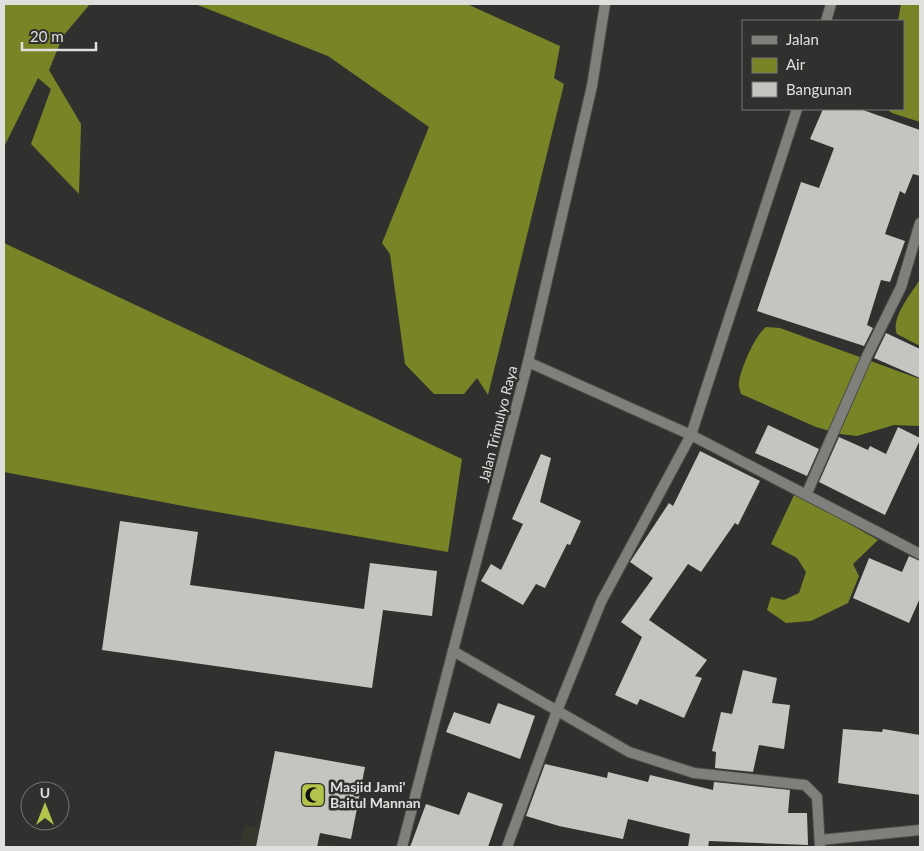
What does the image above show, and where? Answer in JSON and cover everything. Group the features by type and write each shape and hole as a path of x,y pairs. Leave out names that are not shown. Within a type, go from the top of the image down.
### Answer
{"street":[{"name":"Jalan Trimulyo Raya","path":"402,847 528,362 592,86 605,4"},
{"path":"826,20 831,4"},
{"path":"507,847 557,711 602,602 691,435 797,110"},
{"path":"807,493 867,356 901,287 920,223"},
{"path":"528,362 691,435 807,493 920,554"},
{"path":"453,651 629,752 670,767 694,773 805,785 818,798 820,844 920,830"}],"shaded area":[{"path":"245,825 338,847 239,847"}],"water":[{"path":"4,4 90,4 63,36 49,70 81,124 79,194 31,144 51,89 38,78 4,147"},
{"path":"195,4 467,4 560,46 554,78 564,84 488,395 477,378 464,394 434,394 405,364 390,254 382,243 429,127 328,56"},
{"path":"901,4 920,4 920,122 888,110 904,110 904,20 898,20"},
{"path":"4,243 462,459 448,552 194,508 4,472"},
{"path":"920,279 920,346 897,334 896,328 899,313"},
{"path":"766,327 780,328 920,379 920,426 894,425 857,436 840,434 816,427 741,394 739,386 740,376 753,344"},
{"path":"795,493 878,540 853,564 859,576 848,603 811,621 786,623 767,610 771,597 784,600 799,593 806,572 797,558 771,544"}],"building":[{"path":"823,110 863,110 920,130 920,176 913,174 905,194 900,191 885,234 905,241 890,282 881,280 867,325 873,328 864,346 757,311 801,182 819,188 834,148 810,139"},
{"path":"886,333 920,349 920,378 874,358"},
{"path":"768,425 819,449 807,476 755,453"},
{"path":"898,427 920,438 920,440 885,515 819,482 839,437 868,450 870,446 886,454"},
{"path":"700,451 760,481 738,525 735,523 701,572 688,564 649,620 707,660 695,676 702,678 684,718 640,699 637,705 615,695 642,637 621,622 653,578 630,562 669,503 673,506"},
{"path":"541,454 551,458 540,502 581,521 570,545 567,544 545,588 536,584 523,605 481,581 491,564 501,570 523,524 512,519"},
{"path":"120,521 198,532 190,585 364,609 370,563 437,571 432,616 383,610 372,688 102,650"},
{"path":"909,556 920,561 920,598 909,623 853,598 869,558 902,572"},
{"path":"743,670 777,678 772,703 790,705 784,749 759,745 753,772 715,768 716,752 712,751 721,712 732,714"},
{"path":"498,703 535,716 520,759 446,732 454,712 490,724"},
{"path":"843,729 882,732 883,729 920,735 920,795 838,783"},
{"name":"Masjid Jami' Baitul Mannan","path":"275,751 365,767 351,839 320,833 317,847 256,847"},
{"path":"545,764 607,778 608,772 648,782 650,775 713,790 714,782 790,790 788,813 807,813 808,845 709,841 708,847 688,847 690,834 628,819 623,839 559,826 526,816"},
{"path":"468,792 503,804 488,847 410,847 426,804 459,815"}],"place":[{"name":"Masjid Jami' Baitul Mannan","path":"313,795"}]}
